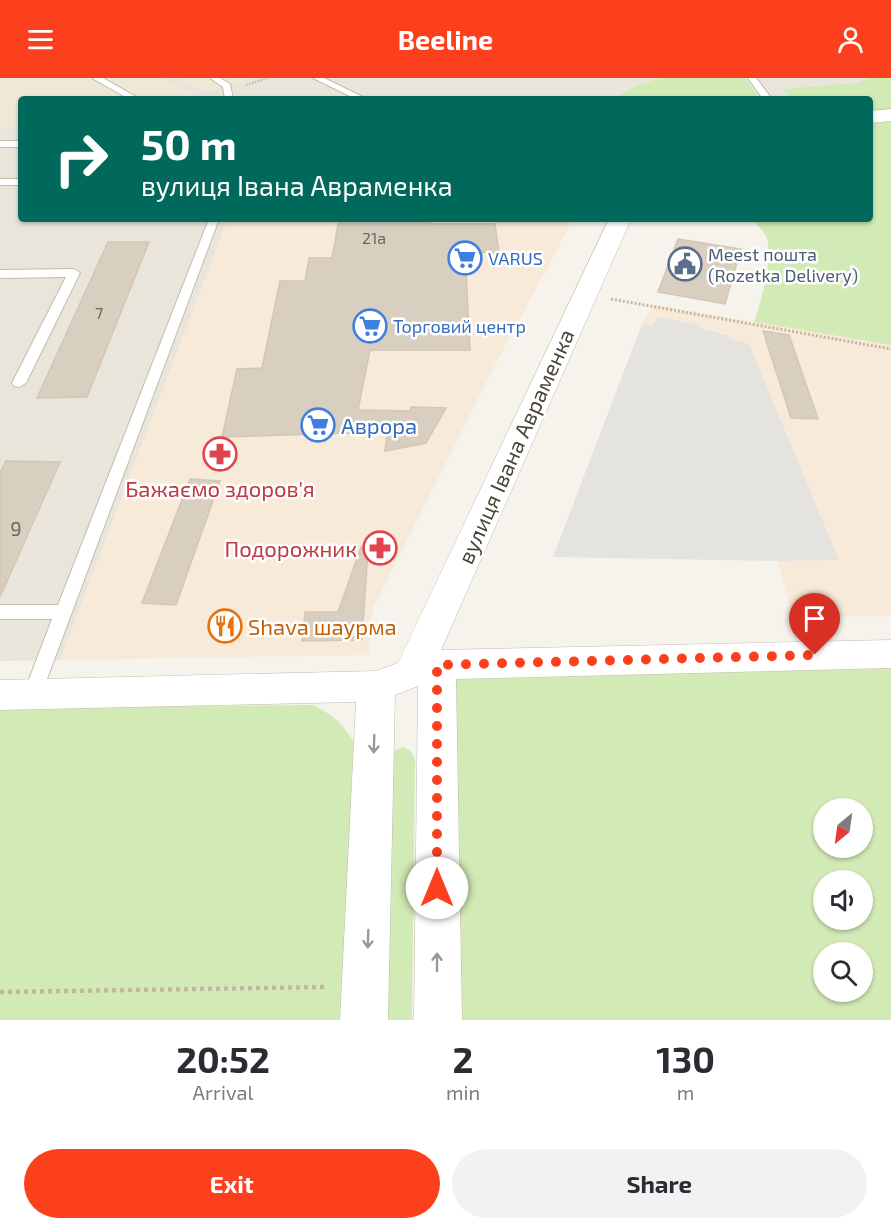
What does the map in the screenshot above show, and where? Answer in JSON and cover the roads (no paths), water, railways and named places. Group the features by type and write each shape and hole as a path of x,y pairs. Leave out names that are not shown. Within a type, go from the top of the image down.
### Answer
{"street":[{"path":"873,117 891,115"},
{"name":"вулиця Івана Авраменка","path":"408,674 619,222"},
{"path":"16,695 408,674 891,654"},
{"path":"365,1003 408,674"},
{"path":"408,674 438,1020"}],"lane":[{"path":"96,78 130,96"},
{"path":"214,78 227,86 229,96"},
{"path":"317,78 356,96"},
{"path":"752,78 766,96"},
{"path":"0,144 18,144"},
{"path":"0,182 18,182"},
{"path":"16,695 62,612 213,222"},
{"path":"0,274 74,273 19,383"},
{"path":"0,612 62,612"}],"place":[{"name":"VARUS","path":"465,258"},
{"name":"Meest пошта (Rozetka Delivery)","path":"685,264"},
{"name":"Торговий центр","path":"370,326"},
{"name":"Аврора","path":"318,425"},
{"name":"Бажаємо здоров'я","path":"220,454"},
{"name":"Подорожник","path":"380,548"},
{"name":"Shava шаурма","path":"225,626"}]}
